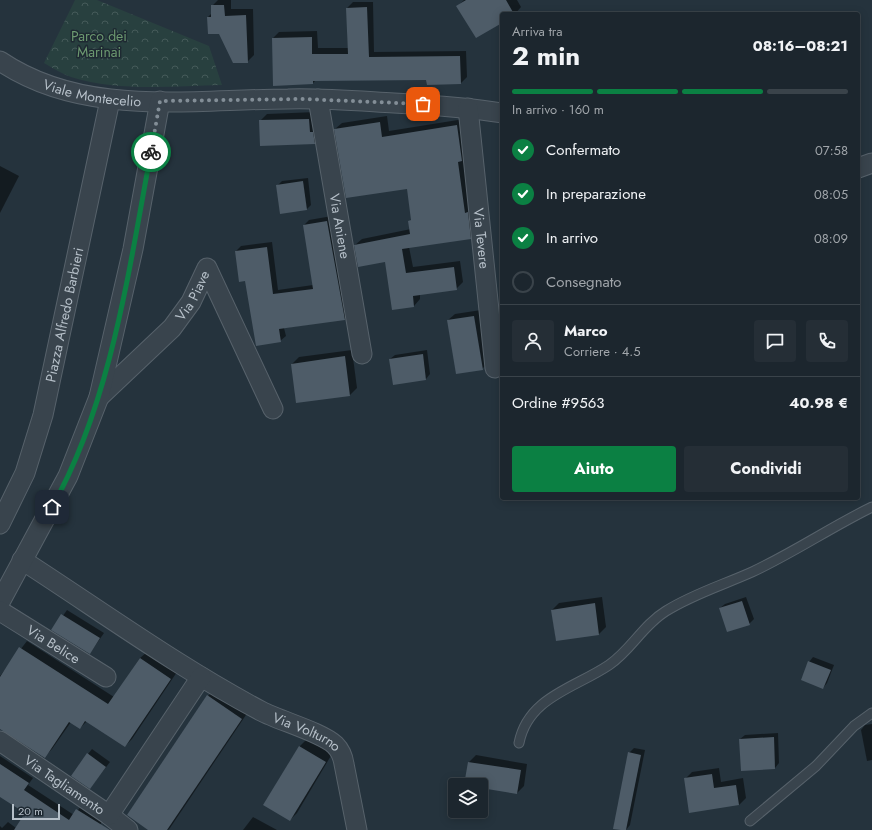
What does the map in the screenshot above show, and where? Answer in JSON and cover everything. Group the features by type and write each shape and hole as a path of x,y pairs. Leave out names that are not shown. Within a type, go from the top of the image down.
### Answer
{"street":[{"name":"Viale Montecelio","path":"0,61 17,72 45,84 71,92 110,100 160,101 318,99 468,108 500,113"},
{"name":"Via Aniene","path":"318,99 362,354"},
{"name":"Piazza Alfredo Barbieri","path":"0,524 25,473 43,415 110,100"},
{"path":"0,602 68,476 99,397 133,250 160,101"},
{"name":"Via Tevere","path":"468,108 495,368"},
{"path":"860,167 872,163"},
{"name":"Via Piave","path":"99,397 172,328 191,302 207,268 273,409"},
{"name":"Via Volturno","path":"22,560 201,677 270,715 321,737 335,745 341,754 344,764 357,830"},
{"name":"Via Belice","path":"0,611 106,677"},
{"path":"109,814 201,677"},
{"name":"Via Tagliamento","path":"0,741 109,814 128,830"}],"lane":[{"path":"519,743 525,723 538,708 568,687 610,665 628,650 646,627 665,611 751,572 872,507"},
{"path":"750,821 816,766 854,726 872,713"}],"green space":[{"name":"Parco dei Marinai","path":"75,0 97,0 209,46 222,85 146,87 108,85 89,82 61,73 44,63"}],"building":[{"path":"466,0 506,0 513,12 500,12 500,24 476,38 456,6"},
{"path":"211,5 224,5 225,16 246,15 248,63 233,63 219,34 208,34 207,17 211,17"},
{"path":"367,7 369,57 460,56 461,84 427,85 426,80 313,81 313,84 273,86 272,38 312,37 312,54 348,54 346,8"},
{"path":"309,119 310,132 313,132 315,144 260,146 259,120"},
{"path":"380,122 382,137 457,125 462,161 458,162 465,213 468,212 471,239 402,249 406,273 454,267 457,290 413,296 414,307 392,310 385,262 358,267 354,245 410,234 408,221 411,220 407,189 346,198 334,129"},
{"path":"303,181 307,210 280,214 276,185"},
{"path":"327,221 345,320 279,329 281,342 256,346 245,281 239,282 235,251 267,247 273,294 313,289 303,225"},
{"path":"474,316 483,370 456,374 447,320"},
{"path":"423,354 426,380 393,385 389,359"},
{"path":"345,356 350,396 296,403 291,364"},
{"path":"742,601 750,625 727,632 719,608"},
{"path":"595,603 599,635 556,641 551,610"},
{"path":"61,614 100,638 90,654 51,630"},
{"path":"19,647 108,704 140,658 171,679 125,747 85,721 80,729 69,722 45,758 0,729 0,677"},
{"path":"808,661 831,670 823,689 801,680"},
{"path":"207,695 242,719 167,830 148,830 127,815"},
{"path":"774,737 775,769 741,771 739,739"},
{"path":"299,746 326,762 290,821 263,805"},
{"path":"628,752 641,755 626,830 613,829"},
{"path":"87,753 106,767 90,789 71,776"},
{"path":"468,762 521,770 517,794 488,789 488,778 465,778"},
{"path":"0,764 29,783 24,790 69,820 76,809 110,830 14,830 25,813 0,797"},
{"path":"712,774 714,788 736,785 739,805 689,813 684,778"}],"way so far":[{"path":"151,152 160,101 303,99 423,104"}],"route":[{"path":"52,507 64,486 76,459 99,397 133,250 151,152"}]}
